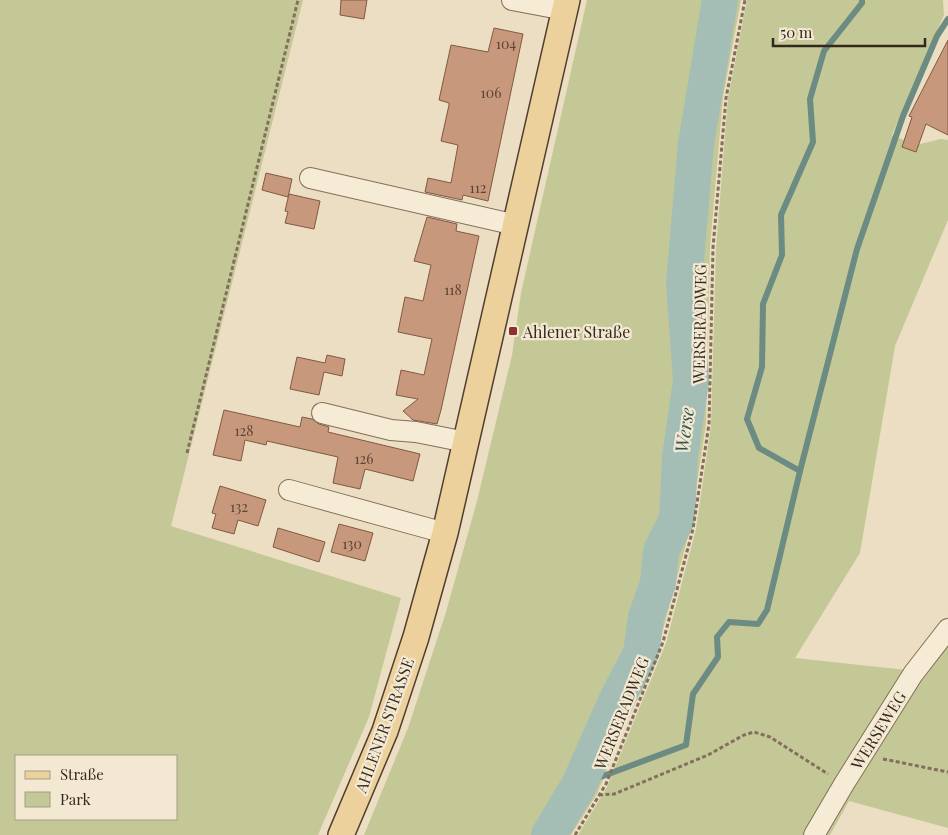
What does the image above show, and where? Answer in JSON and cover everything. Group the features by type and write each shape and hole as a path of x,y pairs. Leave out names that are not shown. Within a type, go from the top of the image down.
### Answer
{"main road":[{"name":"AHLENER STRASSE","path":"341,835 385,732 416,637 445,532 566,5"}],"street":[{"path":"512,0 566,5"},
{"path":"310,178 516,225"},
{"path":"322,414 391,430 416,432 466,442"},
{"path":"289,490 445,532"},
{"name":"WERSEWEG","path":"814,835 913,674 948,629"}],"path":[{"path":"187,453 298,0"},
{"name":"WERSERADWEG","path":"575,835 606,784 663,642 693,529 709,424 713,248 726,98 744,0"},
{"path":"599,795 614,794 708,755 744,735 754,732 770,737 844,784"},
{"path":"863,755 948,772"}],"green space":[{"path":"0,0 303,0 171,526 401,598 369,717 318,835 0,835"},
{"path":"587,0 741,0 723,97 710,247 706,424 690,529 660,641 597,794 571,835 364,835 408,728 446,612 477,501 512,355 521,293"},
{"path":"747,0 943,0 944,15 892,135 916,145 941,139 948,140 948,220 895,346 860,553 795,658 916,671 948,635 948,828 849,801 830,835 578,835 607,787 666,643 696,529 711,425 716,248 728,98"}],"building":[{"path":"341,0 367,0 364,19 340,15"},
{"path":"494,28 523,34 488,201 463,195 462,200 425,192 428,178 451,183 458,145 441,141 449,103 439,100 451,45 488,52"},
{"path":"948,40 948,135 926,124 916,152 902,147 912,117 909,116"},
{"path":"266,173 292,179 288,197 262,190"},
{"path":"289,194 320,201 314,229 285,223 288,212 285,211"},
{"path":"427,217 457,224 456,231 479,236 437,424 413,420 403,411 418,399 396,395 401,370 424,375 432,339 398,332 405,297 423,301 431,265 414,261"},
{"path":"327,355 345,359 342,376 324,372 319,395 290,389 297,357 325,363"},
{"path":"224,410 300,427 302,417 312,419 319,424 329,427 328,432 420,454 413,481 365,469 360,489 333,483 338,457 267,441 266,445 245,440 241,461 213,455"},
{"path":"220,486 266,500 258,526 238,520 234,534 212,528 216,514 212,513"},
{"path":"339,524 373,533 365,561 331,552"},
{"path":"278,528 325,542 319,562 273,547"}],"waterway":[{"name":"Werse","path":"549,835 579,785 618,697 641,653 646,617 658,583 661,551 677,519 680,457 691,381 684,283 696,144 720,0"},
{"path":"579,785 686,745 693,694 718,657 717,637 729,622 758,624 767,610 800,471 759,448 747,419 762,367 763,304 782,255 781,215 813,142 810,99 824,51 862,3 862,0"},
{"path":"800,471 857,249 903,116 937,36 948,19"}],"place":[{"name":"Ahlener Straße","path":"513,331"}]}
